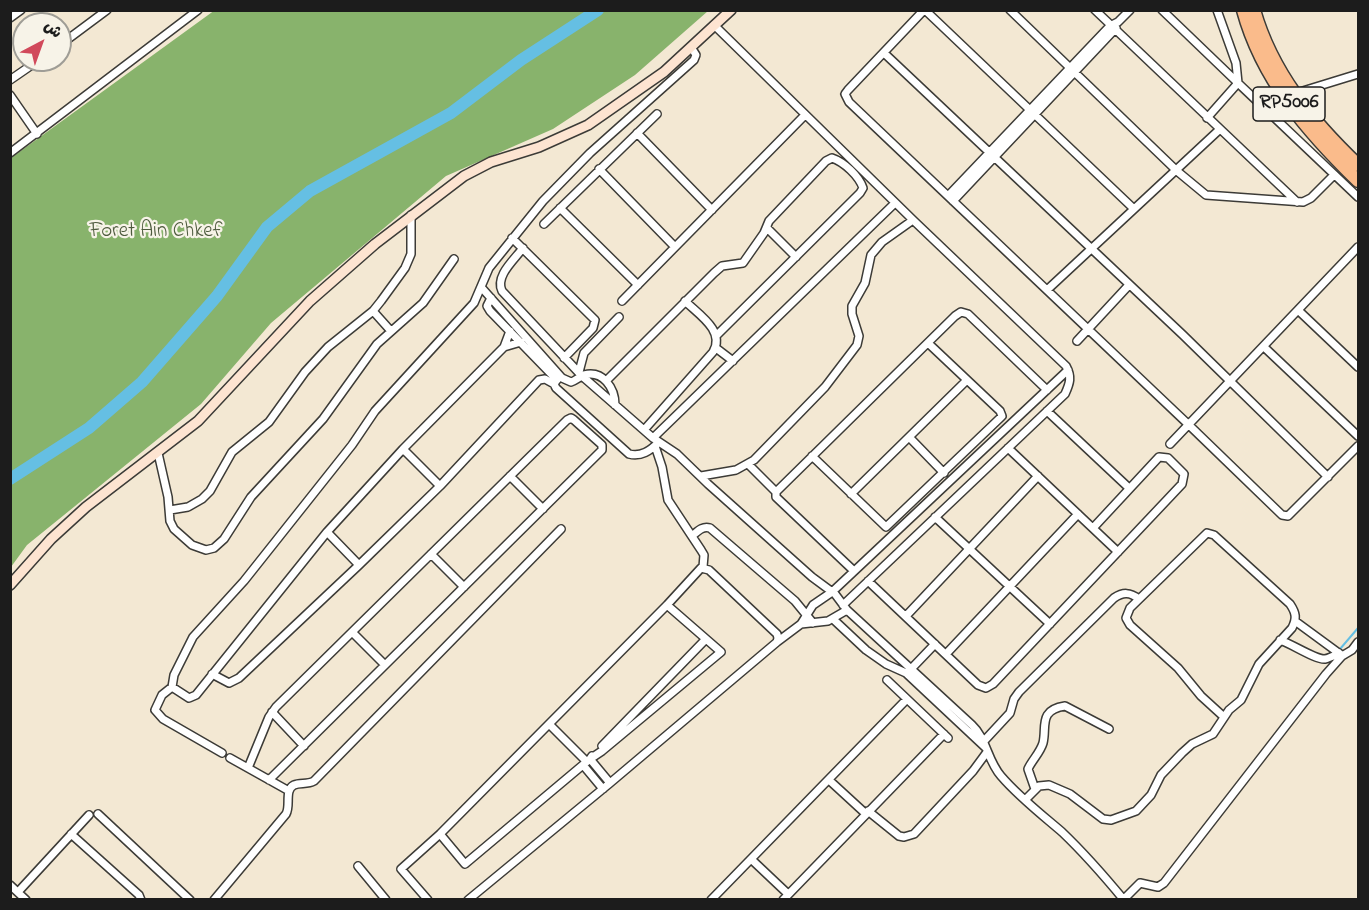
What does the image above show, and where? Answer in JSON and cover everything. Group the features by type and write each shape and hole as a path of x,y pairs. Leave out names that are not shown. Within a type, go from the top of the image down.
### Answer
{"highway":[{"name":"RP5006","path":"1243,10 1251,38 1291,107 1319,142 1359,181"},
{"name":"RP5006","path":"1254,10 1263,38 1293,93 1316,122 1359,165"}],"street":[{"path":"10,18 21,10"},
{"path":"72,36 107,10"},
{"path":"10,153 198,10"},
{"path":"10,585 51,539 77,515 113,485 158,453 210,409 321,290 411,215 457,181 484,166 556,140 588,125 664,72 731,10"},
{"path":"1134,209 924,10 848,90 846,98 1281,515 1288,516 1359,446"},
{"path":"1010,10 1177,171 1206,195 1297,202 1308,200 1334,175"},
{"path":"1095,10 1297,202"},
{"path":"950,198 1130,10"},
{"path":"1162,10 1359,197"},
{"path":"1207,118 1238,83 1236,63 1217,10"},
{"path":"714,25 1071,374 1065,394 868,581 845,608 833,619 801,624"},
{"path":"222,753 158,715 155,710 164,693 172,687 174,675 193,637 244,581 352,445 375,411 461,319 476,299 489,268 543,201 584,159 694,60 696,55 691,47"},
{"path":"884,53 1328,477"},
{"path":"1293,93 1359,74"},
{"path":"10,95 37,134"},
{"path":"544,224 657,114"},
{"path":"622,301 805,116"},
{"path":"1047,290 1219,130"},
{"path":"637,133 712,210"},
{"path":"606,381 718,269 743,263 767,228 769,221 830,158 835,158 862,184 863,188 860,193 717,335"},
{"path":"850,171 857,165"},
{"path":"599,169 675,248"},
{"path":"481,287 594,423 629,454 639,456 656,442 733,361 895,203"},
{"path":"560,208 638,285"},
{"path":"170,510 188,507 202,499 210,491 232,452 269,422 305,372 322,354 373,311 394,285 411,254 411,215"},
{"path":"701,476 736,470 748,464 764,452 825,387 855,349 859,336 852,314 852,306 865,283 871,255 882,242 913,220"},
{"path":"767,228 796,257"},
{"path":"512,238 595,320 593,328 564,358"},
{"path":"1170,444 1359,247"},
{"path":"523,248 500,279 501,288 564,358 656,442 677,454 812,577 832,592 845,608 972,725 982,736 998,774 1063,834 1124,899 1140,883 1158,886 1164,883 1341,654"},
{"path":"1352,254 1359,261"},
{"path":"158,453 165,479 170,521 174,529 192,545 206,549 220,544 251,497 323,419 364,360 390,330 423,303 454,259"},
{"path":"1077,341 1129,285"},
{"path":"491,298 488,308 557,380"},
{"path":"644,430 716,348 717,335 685,301"},
{"path":"373,311 390,330"},
{"path":"1299,311 1359,367"},
{"path":"776,492 957,314 965,312 1047,390"},
{"path":"212,674 229,682 235,680 359,566 440,486 539,380 571,382 580,374 584,353 620,317"},
{"path":"172,687 189,698 193,698 327,532 403,449 504,347 510,331"},
{"path":"504,347 521,342"},
{"path":"812,456 886,527 944,473 1002,416 1000,411 928,343"},
{"path":"1264,347 1359,436"},
{"path":"716,348 733,361"},
{"path":"468,900 801,624 818,601 832,592 1068,370"},
{"path":"580,374 597,376 606,381 613,390 615,405"},
{"path":"851,494 967,380"},
{"path":"1047,411 1130,488"},
{"path":"248,768 272,712 569,419 572,418 602,445 603,449 269,780"},
{"path":"587,431 594,423"},
{"path":"909,437 944,473"},
{"path":"428,900 401,869 440,834 703,567 704,555 668,500 656,442"},
{"path":"1008,448 1118,552"},
{"path":"403,449 440,486"},
{"path":"868,581 978,685 986,688 993,684 1050,624 1182,484 1185,478 1168,458 1161,456 1093,528"},
{"path":"748,464 776,492 776,497 854,570"},
{"path":"510,476 543,509"},
{"path":"906,616 1038,476"},
{"path":"946,654 1078,514"},
{"path":"935,518 1050,624"},
{"path":"692,536 700,529 711,528 795,601 813,623"},
{"path":"214,900 288,811 289,792 297,784 309,784 314,781 561,529"},
{"path":"327,532 359,566"},
{"path":"1025,800 1042,785 1070,794 1103,819 1123,817 1141,808 1166,770 1192,744 1213,734 1224,717 1228,710 1241,700 1259,664 1295,621 1296,615 1290,604 1210,532 1203,535 1128,611 1128,622 1178,668 1201,696 1224,717"},
{"path":"431,554 464,587"},
{"path":"703,567 709,570 777,634 777,642"},
{"path":"829,780 867,813 899,836 914,834 973,771 985,747 1010,713 1014,699 1019,692 1114,598 1125,593 1139,599"},
{"path":"586,762 721,652 668,605"},
{"path":"833,619 866,650 886,664 906,673 985,747"},
{"path":"1295,621 1341,654"},
{"path":"351,632 385,665"},
{"path":"440,834 465,864 586,762 705,640"},
{"path":"1280,640 1319,659 1352,650 1359,642"},
{"path":"911,669 935,644"},
{"path":"751,859 785,897 946,736 887,680"},
{"path":"711,900 907,699"},
{"path":"1035,789 1029,769 1043,742 1043,725 1050,713 1065,706 1109,729"},
{"path":"272,712 304,746"},
{"path":"549,724 610,783"},
{"path":"230,758 289,792"},
{"path":"586,762 603,789"},
{"path":"98,814 190,900"},
{"path":"18,892 89,815"},
{"path":"71,834 139,895 141,900"},
{"path":"358,866 386,900"},
{"path":"10,885 26,900"}],"green space":[{"name":"Foret Ain Chkef","path":"215,10 708,11 635,75 553,129 446,176 271,323 201,404 27,545 11,567 11,158"}],"waterway":[{"path":"10,479 89,428 142,382 217,296 267,227 310,191 451,113 521,60 598,10"},
{"path":"1340,649 1358,628"}]}
